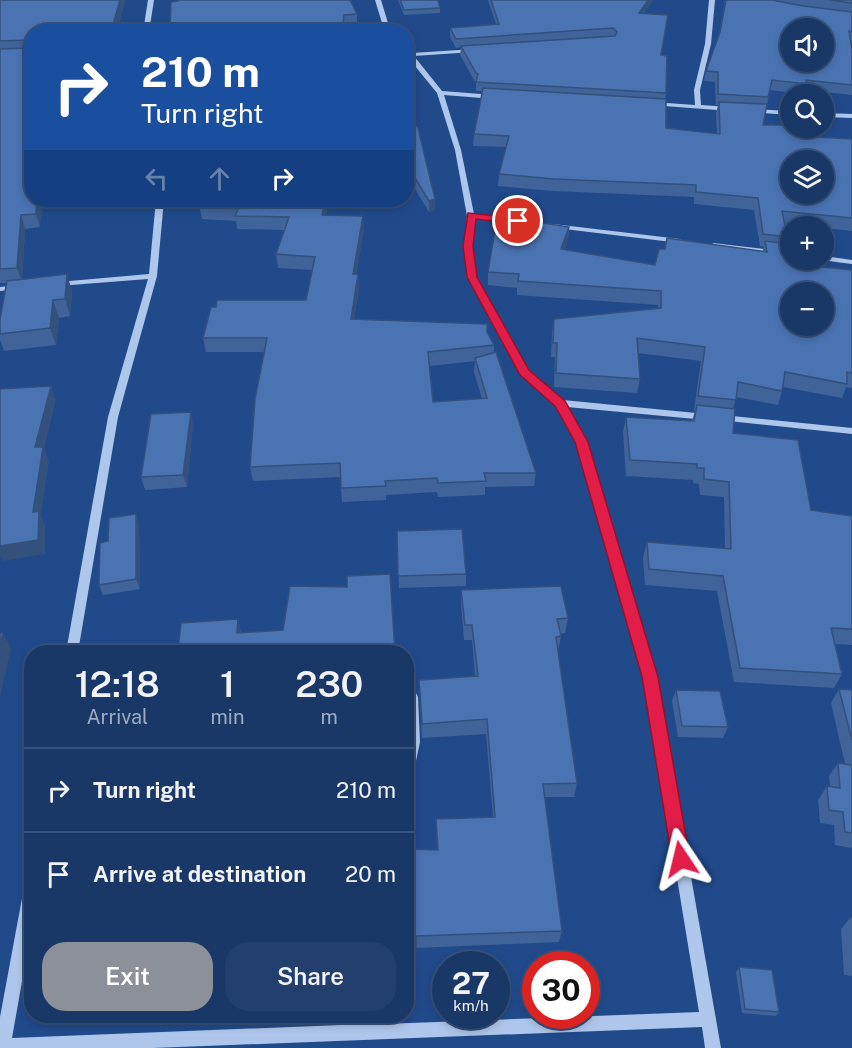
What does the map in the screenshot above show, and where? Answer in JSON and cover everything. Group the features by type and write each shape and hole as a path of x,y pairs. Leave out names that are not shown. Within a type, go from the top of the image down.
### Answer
{"street":[{"path":"147,24 151,0"},
{"path":"378,0 386,24"},
{"path":"698,107 697,90 708,44 712,0"},
{"path":"414,52 482,50"},
{"path":"414,60 440,93 458,150 471,216 468,246 472,277 524,372 560,403 582,442 650,677 713,1048"},
{"path":"440,93 499,98"},
{"path":"646,104 734,110"},
{"path":"745,110 780,112"},
{"path":"834,115 852,116"},
{"path":"73,645 113,417 153,276 159,207"},
{"path":"471,216 530,223"},
{"path":"542,224 684,241"},
{"path":"708,244 780,253"},
{"path":"834,259 852,262"},
{"path":"53,285 153,276"},
{"path":"0,289 31,286"},
{"path":"560,403 852,431"},
{"path":"24,926 2,1047 708,1019"},
{"path":"348,1033 349,1023"}],"building":[{"path":"0,0 120,0 113,24 24,24 24,40 0,41"},
{"path":"350,0 357,14 344,15 343,24 170,24 171,2"},
{"path":"400,0 438,0 440,8 404,10"},
{"path":"491,0 648,0 639,13 668,15 661,55 667,56 666,93 476,82 478,74 461,46 615,36 617,32 613,28 456,39 450,28 499,24"},
{"path":"726,0 772,0 852,12 852,32 849,31 852,50 852,85 806,80 807,84 772,80 768,97 718,94 718,72 706,71 720,32"},
{"path":"830,0 852,0 852,3"},
{"path":"24,48 24,207 36,207 36,214 21,215 17,268 0,269 0,49"},
{"path":"483,88 666,99 666,128 720,134 719,102 767,104 763,125 780,125 780,138 852,139 852,218 782,211 780,236 763,234 758,198 696,192 696,185 554,179 499,174 509,136 474,134"},
{"path":"414,122 418,128 435,199 429,201 414,176"},
{"path":"218,207 324,207 322,215 363,216 353,274 358,274 351,319 487,324 487,332 494,345 428,352 433,402 487,398 475,358 496,352 536,473 484,473 486,481 438,483 437,478 385,481 386,486 341,488 340,463 250,467 255,399 267,338 203,338 211,307 216,307 217,300 306,300 315,257 276,254 289,217 235,216 238,209"},
{"path":"511,218 569,227 561,249 655,265 659,249 665,249 667,238 767,252 765,241 780,243 780,270 834,270 834,268 852,270 852,373 847,372 847,384 785,372 782,391 738,382 736,400 698,396 705,347 637,338 640,379 556,373 557,343 553,343 554,319 661,308 661,291 518,281 519,274 488,272 496,224"},
{"path":"67,274 65,299 53,300 50,328 0,334 0,319 7,281"},
{"path":"51,386 35,447 43,447 33,512 39,511 38,540 0,546 0,389"},
{"path":"697,405 735,409 733,433 798,440 811,510 852,516 852,629 831,628 842,674 740,668 723,576 649,569 647,542 731,549 729,482 704,479 704,468 697,468 697,464 630,460 626,417 694,421"},
{"path":"191,412 183,475 141,477 151,414"},
{"path":"136,514 136,579 99,585 100,543 108,541 109,518"},
{"path":"462,529 466,574 398,576 397,531"},
{"path":"390,574 395,645 179,645 181,623 238,619 237,633 283,630 290,586 347,587 347,576"},
{"path":"561,586 568,618 557,619 561,636 556,637 577,783 543,784 562,931 416,936 414,983 414,849 438,850 436,819 495,817 487,719 422,724 419,680 478,676 472,625 465,625 461,590"},
{"path":"839,689 852,690 852,740"},
{"path":"676,690 720,691 728,727 682,726"},
{"path":"838,763 852,765 852,833 845,832 843,812 829,810 827,786 840,788"},
{"path":"739,967 772,970 779,1012 745,1009"}],"route":[{"path":"518,221 471,216 468,246 472,277 524,372 560,403 582,442 650,677 681,859"}]}
